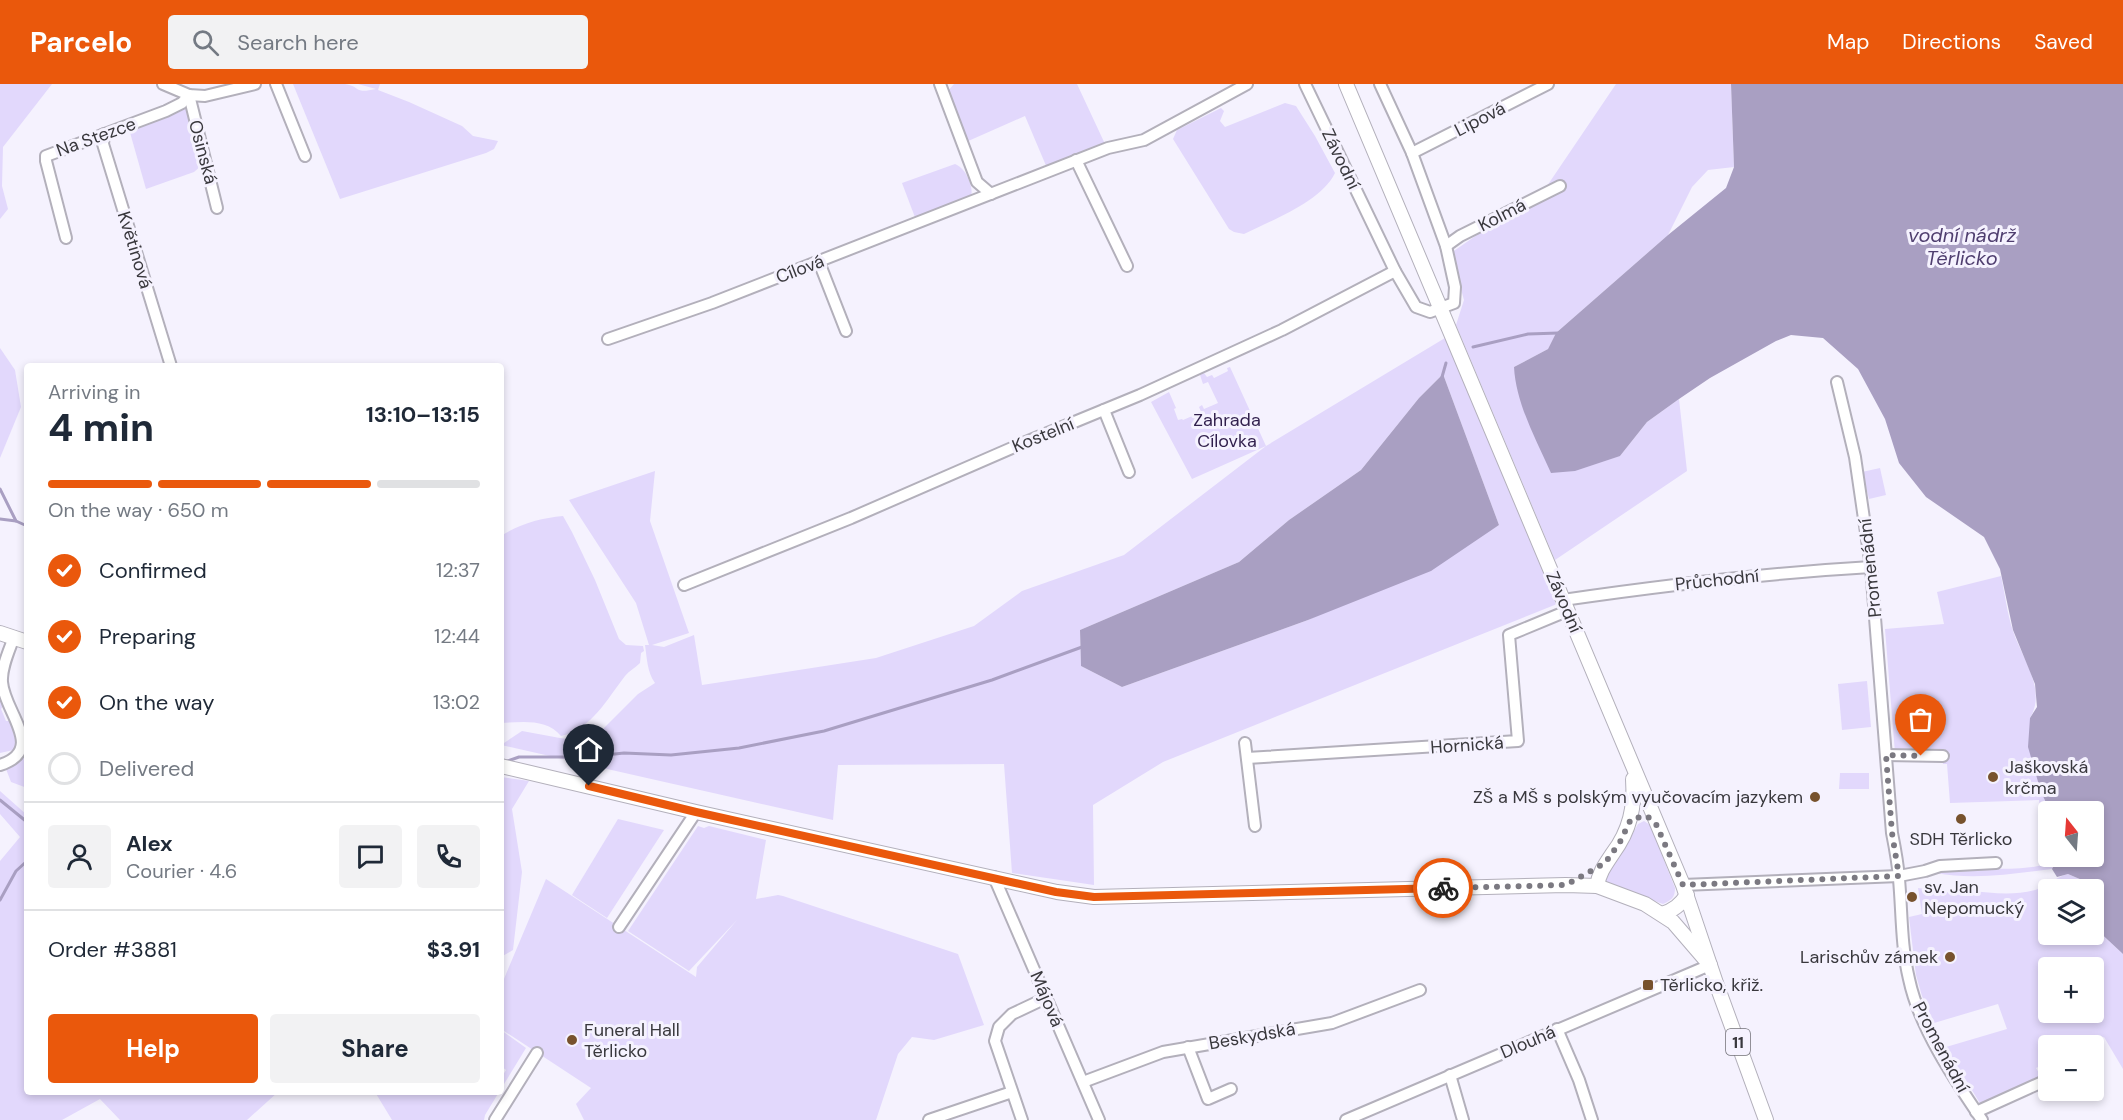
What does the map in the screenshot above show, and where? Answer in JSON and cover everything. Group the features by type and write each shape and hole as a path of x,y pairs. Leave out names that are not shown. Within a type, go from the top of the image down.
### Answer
{"main road":[{"name":"Závodní","path":"1346,84 1685,890 1710,965"},
{"path":"0,633 20,639"},
{"name":"11","path":"504,766 696,812 1056,892 1094,897 1597,886 1645,904 1662,914 1673,922 1710,965 1766,1120"},
{"path":"1597,886 1605,863 1620,842 1631,819 1635,801 1632,768"},
{"path":"1631,819 1647,816 1656,824"},
{"path":"1566,885 1605,863"},
{"path":"1662,914 1682,903 1685,890"}],"street":[{"name":"Na Stezce","path":"163,84 189,95 214,94 255,84"},
{"path":"276,84 305,156"},
{"path":"940,84 977,182 991,194"},
{"name":"Cílová","path":"608,339 712,303 1108,148 1144,140 1247,84"},
{"name":"Závodní","path":"1305,84 1395,271 1416,307 1430,312 1441,309"},
{"path":"1380,84 1412,153 1452,267 1455,303 1441,309"},
{"name":"Lipová","path":"1412,153 1548,84"},
{"name":"Na Stezce","path":"66,238 45,157 176,107 189,95"},
{"name":"Osinská","path":"189,95 217,208"},
{"name":"Květinová","path":"104,134 103,144 170,363"},
{"path":"1076,160 1127,266"},
{"name":"Kolmá","path":"1446,246 1460,236 1560,186"},
{"path":"819,262 846,331"},
{"name":"Kostelní","path":"684,585 851,518 1104,410 1282,330 1395,271"},
{"name":"Promenádní","path":"1837,382 1855,457 1871,567 1892,833 1899,876 1905,957 1915,999 1928,1028 1979,1116"},
{"path":"1104,410 1129,472"},
{"name":"Průchodní","path":"1565,605 1700,581 1871,567"},
{"name":"Hornická","path":"1247,758 1518,741 1509,635 1565,605"},
{"path":"0,765 15,758 20,753 22,745 2,685 4,666 20,639"},
{"path":"1245,743 1255,826"},
{"path":"1886,755 1943,756"},
{"path":"619,927 696,812"},
{"path":"1685,890 1704,883 1899,876 1940,866 1996,863"},
{"name":"Májová","path":"994,878 1099,1120"},
{"name":"Dlouhá","path":"1346,1120 1710,965"},
{"name":"Beskydská","path":"1083,1082 1163,1052 1332,1023 1420,990"},
{"path":"1022,1120 995,1041 999,1027 1012,1014 1046,998"},
{"path":"1557,1029 1579,1080 1592,1120"},
{"path":"1188,1047 1208,1099 1232,1089"},
{"path":"495,1120 537,1053"},
{"path":"1450,1075 1463,1120"},
{"path":"1979,1116 2038,1085"},
{"path":"929,1120 1012,1092"}],"green space":[{"path":"0,84 52,84 3,147 2,186 8,209 0,219"},
{"path":"293,84 345,84 364,91 376,89 358,84 380,84 378,90 462,126 473,136 498,141 494,149 486,153 340,199"},
{"path":"954,84 1077,84 1105,144 1047,168 1025,116 966,142 946,93"},
{"path":"1616,84 1731,84 1734,167 1708,170 1692,187 1668,235 1556,333 1548,349 1514,367 1620,456 1647,422 1679,399 1687,471 1555,560 1456,325 1464,300 1451,253 1547,186"},
{"path":"1285,103 1296,106 1335,173 1319,193 1295,209 1244,234 1234,232 1229,229 1173,139 1177,130 1221,108 1224,111 1220,121 1225,127"},
{"path":"186,108 202,165 194,172 146,189 129,129"},
{"path":"955,164 963,169 968,178 971,198 916,220 902,183"},
{"path":"1445,338 1557,604 1163,762 1093,805 1094,885 1012,873 1004,764 838,765 833,820 504,746 504,743 522,731 590,742 638,694 655,683 647,660 645,645 649,645 636,603 569,500 655,471 650,521 689,633 652,645 664,647 694,635 702,685 876,658 974,626 1022,591 1124,555 1266,446","holes":["1443,374 1499,525 1476,539 1308,620 1122,687 1081,666 1080,630 1239,562 1289,520 1361,470 1419,398"]},
{"path":"0,348 15,370 21,407 0,458"},
{"name":"Zahrada Cílovka","path":"1230,367 1266,446 1192,479 1151,402 1169,392 1178,420 1197,414 1198,416 1202,414 1199,407 1202,405 1204,409 1218,403 1208,382 1203,384 1200,375 1204,373 1207,377 1212,375 1214,378 1228,371 1227,368"},
{"path":"1880,468 1886,495 1869,499 1862,472"},
{"path":"563,516 595,580 619,639 626,645 643,646 644,651 641,653 640,663 625,676 598,712 582,727 561,736 549,726 533,722 504,723 504,534 530,522"},
{"path":"2001,576 2013,631 2034,685 2035,707 2030,718 2041,792 2045,801 1950,803 1947,764 1943,764 1941,753 1895,753 1885,629 1944,624 1937,592"},
{"path":"1867,681 1871,727 1842,730 1838,684"},
{"path":"0,690 4,704 1,709 6,721 10,721 18,749 0,753"},
{"path":"24,756 24,787 11,782 6,769"},
{"path":"1840,773 1869,773 1869,789 1839,789"},
{"path":"504,777 529,781 512,809 522,872 513,950 504,955"},
{"path":"0,791 24,812 24,1095 275,1095 247,1120 120,1120 100,1099 62,1120 0,1120 0,861 20,837 0,814"},
{"path":"618,819 664,830 607,918 572,895"},
{"path":"1644,821 1650,825 1675,888 1672,898 1663,904 1604,883 1606,871 1623,851 1638,824"},
{"path":"698,826 704,828 709,826 766,840 756,899 783,896 958,954 984,1025 934,1040 912,1037 898,1054 876,1120 584,1120 576,1104 591,1088 504,1031 504,979 546,879 696,977 697,967 737,920 689,971 628,931"},
{"path":"2053,867 2038,871 1979,876 1936,873 1963,869"},
{"path":"2068,874 2080,879 2057,879"},
{"path":"1918,888 1968,895 1970,891 2021,893 2038,889 2038,945 2104,945 2104,936 2123,954 2123,1069 2104,1035 2038,1035 2038,1067 2036,1068 2038,1080 1981,1105 1946,1047 2007,1029 1998,1004 1934,1023 1916,975 1909,917 1922,914"},
{"path":"504,1032 526,1048 504,1084 506,1070 504,1068"},
{"path":"377,1095 497,1095 484,1120 392,1120"}],"water":[{"name":"vodní nádrž Těrlicko","path":"1731,84 2123,84 2123,954 2104,936 2104,879 2080,879 2068,874 2057,877 2052,869 2053,867 2104,867 2104,801 2045,801 2041,792 2028,747 2030,718 2037,707 2035,684 2013,630 2000,569 1984,537 1926,497 1899,463 1885,419 1858,369 1823,338 1791,335 1776,341 1710,378 1647,422 1620,456 1575,471 1551,473 1523,408 1514,367 1548,349 1556,333 1668,235 1726,188 1734,167"},
{"path":"1443,374 1499,525 1431,571 1308,620 1122,687 1081,666 1080,630 1239,562 1289,520 1361,470 1419,398"}],"waterway":[{"path":"1473,347 1528,334 1559,333"},
{"path":"1442,377 1446,363"},
{"path":"0,489 16,521 24,525"},
{"path":"0,519 16,521"},
{"path":"505,762 519,757 587,757 624,753 671,755 739,748 824,731 992,680 1082,647"},
{"path":"0,800 24,820"},
{"path":"0,900 16,871 24,864"}],"way so far":[{"path":"1443,888 1566,885 1605,863 1628,829 1631,819 1639,816 1647,816 1656,824 1683,885 1899,876 1892,833 1886,755 1921,756"}],"place":[{"name":"Jaškovská krčma","path":"1993,777"},
{"name":"ZŠ a MŠ s polským vyučovacím jazykem","path":"1815,797"},
{"name":"SDH Těrlicko","path":"1961,819"},
{"name":"sv. Jan Nepomucký","path":"1912,897"},
{"name":"Larischův zámek","path":"1950,957"},
{"name":"Těrlicko, křiž.","path":"1648,985"},
{"name":"Funeral Hall Těrlicko","path":"572,1040"}],"route":[{"path":"589,786 1056,892 1094,897 1443,888"}]}
